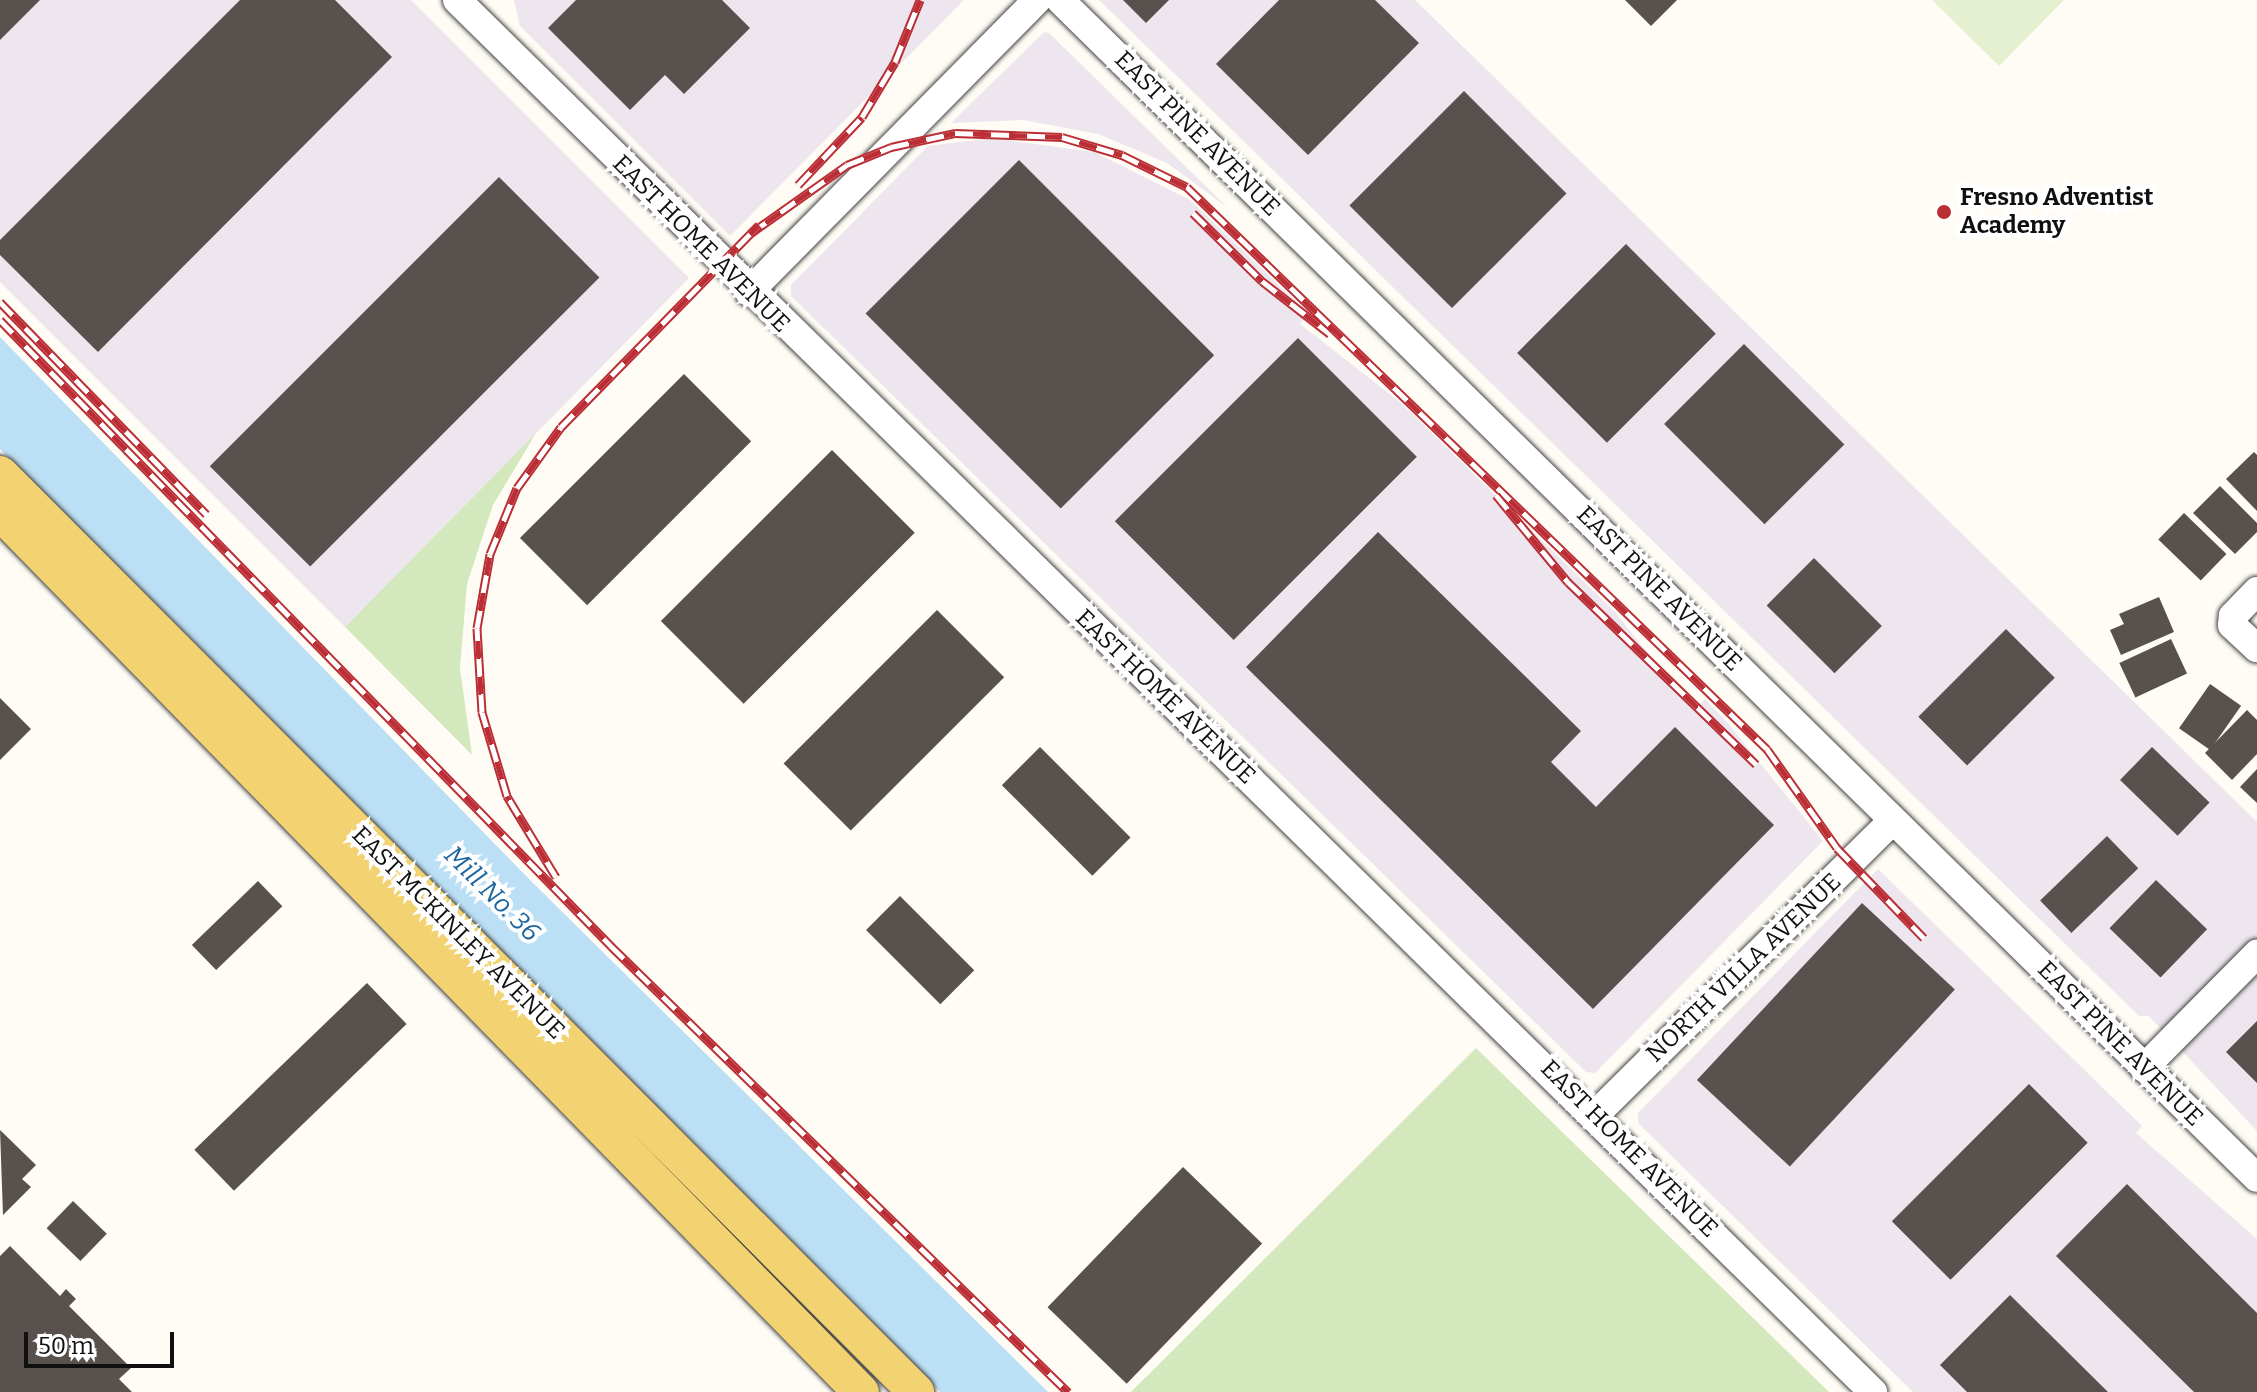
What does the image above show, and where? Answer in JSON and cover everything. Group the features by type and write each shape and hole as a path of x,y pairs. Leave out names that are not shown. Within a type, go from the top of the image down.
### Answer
{"main road":[{"name":"EAST MCKINLEY AVENUE","path":"0,474 542,1040 643,1173 861,1392"},
{"name":"EAST MCKINLEY AVENUE","path":"0,512 542,1040 916,1392"},
{"path":"643,1173 743,1251 846,1356 862,1364 881,1356"}],"street":[{"path":"749,292 1037,0"},
{"name":"EAST PINE AVENUE","path":"1060,0 2257,1178"},
{"name":"EAST HOME AVENUE","path":"468,3 749,292 1595,1115 1873,1392"},
{"path":"2257,591 2233,616 2232,625 2257,648"},
{"name":"NORTH VILLA AVENUE","path":"1595,1115 1893,820"},
{"path":"2144,1068 2257,954"}],"shaded area":[{"path":"0,0 411,0 689,278 345,627 0,282"},
{"path":"514,0 964,0 730,236 520,26"},
{"path":"1099,0 1415,0 1608,188 2257,822 2257,1131 2149,1016 2139,1016"},
{"path":"1044,32 1049,33 1228,208 1167,163 1098,134 1023,120 951,123"},
{"path":"991,138 1094,152 1190,200 1309,314 1300,324 1400,402 1615,612 1693,710 1705,699 1823,841 1595,1073 1586,1072 791,296 791,285 928,146"},
{"path":"1878,869 2142,1126 2136,1133 2257,1239 2257,1392 1913,1392 1638,1123 1638,1113"}],"green space":[{"path":"1932,0 2064,0 1999,66"},
{"path":"536,433 493,505 467,584 460,668 472,755 345,627"},
{"path":"1476,1048 1829,1392 1131,1392"}],"water":[{"name":"Mill No. 36","path":"0,337 532,882 1048,1392 940,1392 0,449"}],"building":[{"path":"0,0 40,0 0,40"},
{"path":"240,0 335,0 392,57 98,352 0,255 0,240"},
{"path":"576,0 722,0 750,28 684,94 665,75 630,110 548,28"},
{"path":"1123,0 1169,0 1146,23"},
{"path":"1279,0 1375,0 1419,43 1308,155 1216,64"},
{"path":"1625,0 1677,0 1651,26"},
{"path":"1464,91 1567,194 1452,308 1349,206"},
{"path":"1019,160 1214,355 1061,509 866,313"},
{"path":"499,177 599,277 310,567 210,466"},
{"path":"1626,244 1716,334 1607,443 1517,353"},
{"path":"1298,338 1417,457 1234,640 1115,521"},
{"path":"1744,344 1844,444 1765,524 1664,424"},
{"path":"684,374 751,441 587,605 520,538"},
{"path":"832,450 915,533 744,704 661,621"},
{"path":"2254,452 2257,455 2257,511 2226,479"},
{"path":"2220,486 2257,523 2257,532 2235,554 2193,513"},
{"path":"2184,513 2226,554 2201,581 2158,540"},
{"path":"1378,532 1581,731 1551,762 1596,807 1675,727 1774,825 1593,1009 1246,667"},
{"path":"1814,558 1882,626 1835,673 1767,605"},
{"path":"2159,597 2174,632 2121,655 2110,630 2124,624 2119,614"},
{"path":"937,610 1004,677 851,831 784,763"},
{"path":"2006,629 2055,678 1967,765 1918,717"},
{"path":"2171,639 2187,673 2135,698 2119,663"},
{"path":"2210,684 2241,706 2210,750 2179,728"},
{"path":"0,698 31,729 0,760"},
{"path":"2247,710 2257,720 2257,754 2232,780 2205,753"},
{"path":"1040,747 1131,838 1092,876 1002,785"},
{"path":"2152,747 2210,803 2178,836 2120,780"},
{"path":"2257,769 2257,803 2240,787"},
{"path":"2107,836 2138,868 2071,933 2040,901"},
{"path":"2156,880 2207,929 2161,978 2109,928"},
{"path":"258,881 282,906 216,970 192,945"},
{"path":"900,896 974,970 940,1004 866,930"},
{"path":"1862,903 1955,990 1790,1167 1697,1080"},
{"path":"367,983 407,1024 234,1191 194,1150"},
{"path":"2257,1021 2257,1083 2226,1052"},
{"path":"2029,1084 2088,1143 1951,1280 1892,1221"},
{"path":"0,1130 36,1165 22,1179 31,1187 3,1215"},
{"path":"1183,1167 1262,1243 1127,1384 1048,1307"},
{"path":"2127,1184 2257,1313 2257,1392 2194,1392 2056,1256"},
{"path":"73,1201 107,1234 80,1261 47,1228"},
{"path":"10,1246 60,1296 66,1289 76,1299 69,1306 131,1368 119,1379 132,1392 0,1392 0,1256"},
{"path":"2010,1295 2108,1392 1967,1392 1940,1365"}],"railway":[{"path":"798,185 862,117 895,62 920,0"},
{"path":"751,233 847,165 891,147 955,133 1062,137 1122,155 1187,187 1767,749 1837,848 1924,938"},
{"path":"1193,213 1262,281 1330,334"},
{"path":"556,877 507,796 482,712 477,628 490,554 517,488 561,427 759,225"},
{"path":"0,302 206,514"},
{"path":"0,320 611,946 1068,1392"},
{"path":"1496,495 1568,582 1756,764"}],"place":[{"name":"Fresno Adventist Academy","path":"1944,212"}]}
